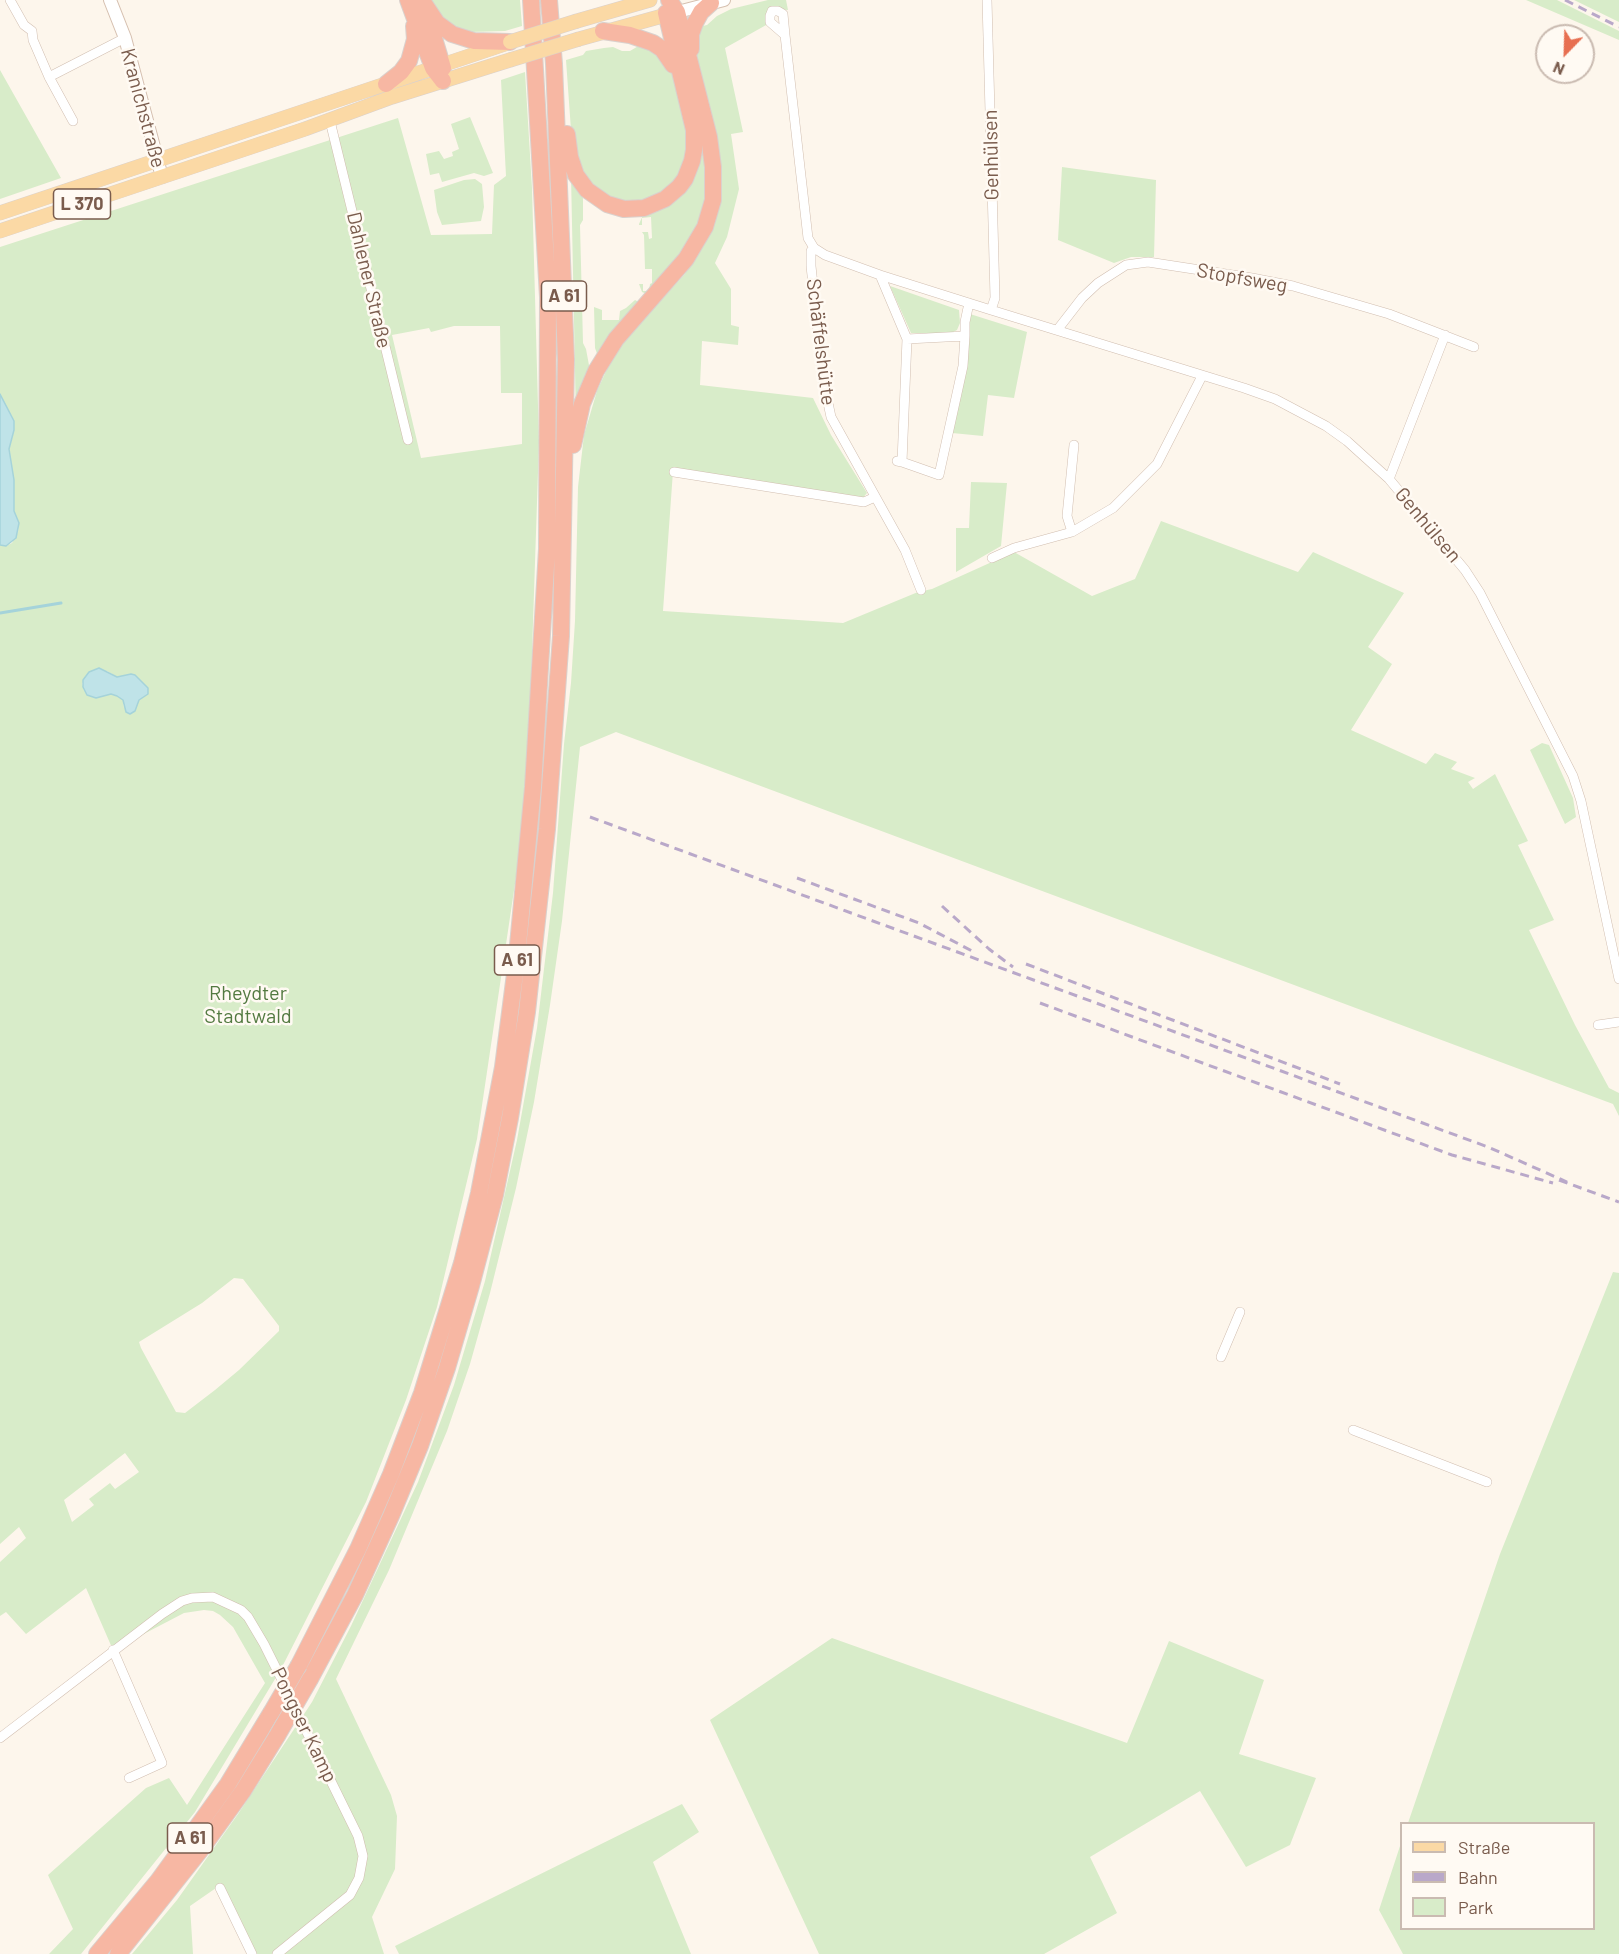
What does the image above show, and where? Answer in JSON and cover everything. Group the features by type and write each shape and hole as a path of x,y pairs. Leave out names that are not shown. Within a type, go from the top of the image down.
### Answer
{"highway":[{"name":"A 61","path":"97,1954 158,1881 228,1784 299,1665 358,1549 391,1474 422,1394 462,1263 485,1162 503,1067 516,966 533,787 543,637 547,527 548,297 531,0"},
{"name":"A 61","path":"118,1954 199,1852 243,1791 310,1679 355,1595 420,1446 453,1348 495,1195 527,1012 547,830 561,636 566,359 554,64 549,0"},
{"path":"416,2 436,23 452,34 474,40 510,42"},
{"path":"416,2 440,71"},
{"path":"386,84 405,67 412,54 415,39 416,2"},
{"path":"564,529 575,430 590,383 616,339 686,259 705,227 710,213 714,185 710,137 691,54 692,34 698,16 717,2"},
{"path":"554,64 564,103 573,167 587,190 607,204 624,209 644,208 665,200 680,187 689,171 694,150 694,130 669,7"},
{"path":"669,7 696,83"},
{"path":"603,31 641,38 662,49 674,65 690,114"}],"main road":[{"name":"L 370","path":"0,231 330,121 392,96 440,71 510,42 650,0"},
{"name":"L 370","path":"0,213 386,84 440,71 510,60 603,31 669,7"}],"street":[{"path":"10,0 24,25 32,31 33,40 49,77 73,121"},
{"name":"Kranichstraße","path":"110,0 125,38 162,177"},
{"name":"Genhülsen","path":"987,0 995,298 991,310"},
{"name":"L 370","path":"669,7 717,2"},
{"path":"786,35 808,238 814,248"},
{"name":"Kranichstraße","path":"49,77 125,38"},
{"name":"Dahlener Straße","path":"330,121 408,440"},
{"name":"Genhülsen","path":"814,248 825,255 880,275 1244,388 1302,412 1347,441 1389,478 1465,570 1480,593 1573,776 1581,801 1619,978"},
{"name":"Schäffelshütte","path":"814,248 811,251 811,266 826,398 831,417 905,550 921,590"},
{"name":"Stopfsweg","path":"1058,329 1082,298 1098,283 1126,265 1148,262 1293,286 1389,314 1474,347"},
{"path":"880,275 907,339 899,462 939,475 963,366 965,322 969,303"},
{"path":"1389,478 1445,335"},
{"path":"907,339 965,336"},
{"path":"992,558 1014,548 1072,532 1113,508 1157,464 1202,376"},
{"path":"1072,532 1067,516 1074,445"},
{"path":"674,471 864,502 875,497"},
{"path":"1598,1025 1619,1022"},
{"path":"1221,1357 1240,1312"},
{"path":"1353,1430 1487,1482"},
{"name":"Pongser Kamp","path":"0,1738 113,1650 182,1602 203,1597 224,1600 241,1610 248,1617 264,1644 358,1836 363,1856 359,1878 350,1894 277,1954"},
{"path":"113,1650 162,1762 129,1778"},
{"path":"219,1888 252,1954"}],"green space":[{"path":"429,0 520,0 522,26 505,31 469,32 445,24"},
{"path":"768,0 786,0 788,10 768,11 766,19 768,24 725,48 743,132 731,134 739,189 727,237 715,263 731,289 731,325 739,327 738,345 702,341 700,385 813,398 831,435 867,493 861,500 673,471 663,611 843,623 918,592 932,589 1014,552 1092,596 1135,579 1161,521 1298,572 1313,552 1404,593 1368,647 1392,664 1351,730 1426,764 1435,753 1457,762 1451,769 1475,778 1468,782 1473,789 1495,774 1528,841 1518,845 1554,920 1529,930 1575,1025 1609,1088 1619,1093 1619,1116 1613,1104 616,732 580,747 562,921 550,1005 534,1102 490,1293 470,1364 447,1431 389,1570 336,1679 391,1795 397,1816 395,1869 372,1917 384,1954 254,1954 216,1888 190,1906 193,1954 132,1954 177,1900 238,1814 312,1702 351,1626 418,1482 454,1385 485,1281 517,1140 537,1028 553,893 571,683 578,487 584,435 597,391 624,341 684,275 712,229 694,49 698,27 707,25 717,16 731,9"},
{"path":"1526,0 1557,0 1619,31 1619,40 1595,30 1595,24 1582,24"},
{"path":"1574,0 1619,0 1619,22"},
{"path":"645,42 672,68 685,122 687,155 676,182 649,200 618,201 596,190 582,173 572,144 566,60 583,55 586,51 604,48 613,47 622,51 630,51"},
{"path":"0,70 61,178 0,199"},
{"name":"Rheydter Stadtwald","path":"525,72 532,188 539,442 527,803 477,1139 437,1307 406,1400 366,1502 281,1669 195,1812 81,1954 49,1954 73,1929 48,1875 146,1788 169,1778 187,1805 265,1683 233,1627 213,1611 184,1613 113,1650 86,1588 26,1634 6,1612 0,1616 0,1562 26,1538 19,1527 0,1544 0,545 6,546 12,543 18,532 19,523 14,511 14,480 9,449 14,421 0,394 0,247 398,118 431,235 492,234 494,185 506,176 501,80","holes":["454,326 500,326 501,393 522,393 522,444 421,458 392,335 429,328 431,332","107,671 117,677 135,675 148,694 139,700 135,711 124,708 123,700 111,694 92,697 84,690 82,683","234,1278 243,1279 279,1326 279,1331 215,1390 185,1413 176,1412 139,1342 202,1303","125,1453 139,1472 115,1489 110,1483 89,1499 94,1505 72,1522 64,1500"]},
{"path":"470,117 493,173 484,176 474,173 442,182 439,173 430,175 426,154 439,151 444,159 453,156 452,152 459,149 451,124"},
{"path":"696,128 711,171 697,236 647,294 642,292 639,284 643,284 643,291 649,291 652,283 652,269 645,269 642,232 648,232 649,239 652,238 651,217 642,218 642,225 639,224 644,213 670,201"},
{"path":"1062,167 1156,180 1154,257 1131,257 1114,263 1058,240"},
{"path":"571,175 581,189 583,199 583,220 580,225 583,343 591,376 576,419"},
{"path":"475,179 482,184 484,207 481,221 442,225 437,212 434,190 464,180"},
{"path":"890,286 959,310 960,323 957,330 951,333 911,333"},
{"path":"635,300 641,303 599,359 595,348 594,307 602,310 602,320 619,320 620,311"},
{"path":"970,314 1027,332 1014,398 988,395 983,436 952,433 969,346"},
{"path":"971,482 1007,483 1001,546 956,572 956,528 969,528"},
{"path":"1542,743 1549,745 1573,798 1576,817 1565,824 1530,750"},
{"path":"1613,1272 1619,1273 1619,1954 1403,1954 1379,1910 1400,1846 1400,1930 1595,1930 1595,1822 1408,1822 1500,1554"},
{"path":"832,1638 1127,1743 1169,1641 1264,1680 1239,1754 1316,1778 1290,1845 1246,1867 1200,1791 1090,1857 1117,1913 1044,1954 819,1954 710,1720"},
{"path":"682,1804 699,1832 653,1862 691,1954 399,1954 395,1946"}],"water":[{"path":"0,394 14,421 9,449 14,480 14,511 19,523 16,538 6,546 0,545"},
{"path":"99,668 117,677 135,675 148,688 148,694 139,700 135,711 130,714 126,712 123,700 111,694 96,698 87,695 83,687 83,680 89,672"}],"waterway":[{"path":"0,613 61,603"}],"railway":[{"path":"1565,0 1619,27"},
{"path":"590,817 1488,1147 1567,1182"},
{"path":"797,878 919,923 972,951"},
{"path":"942,906 989,949 1013,967"},
{"path":"1026,964 1340,1084"},
{"path":"1040,1003 1452,1155 1553,1183"},
{"path":"1559,1180 1619,1202"}]}
